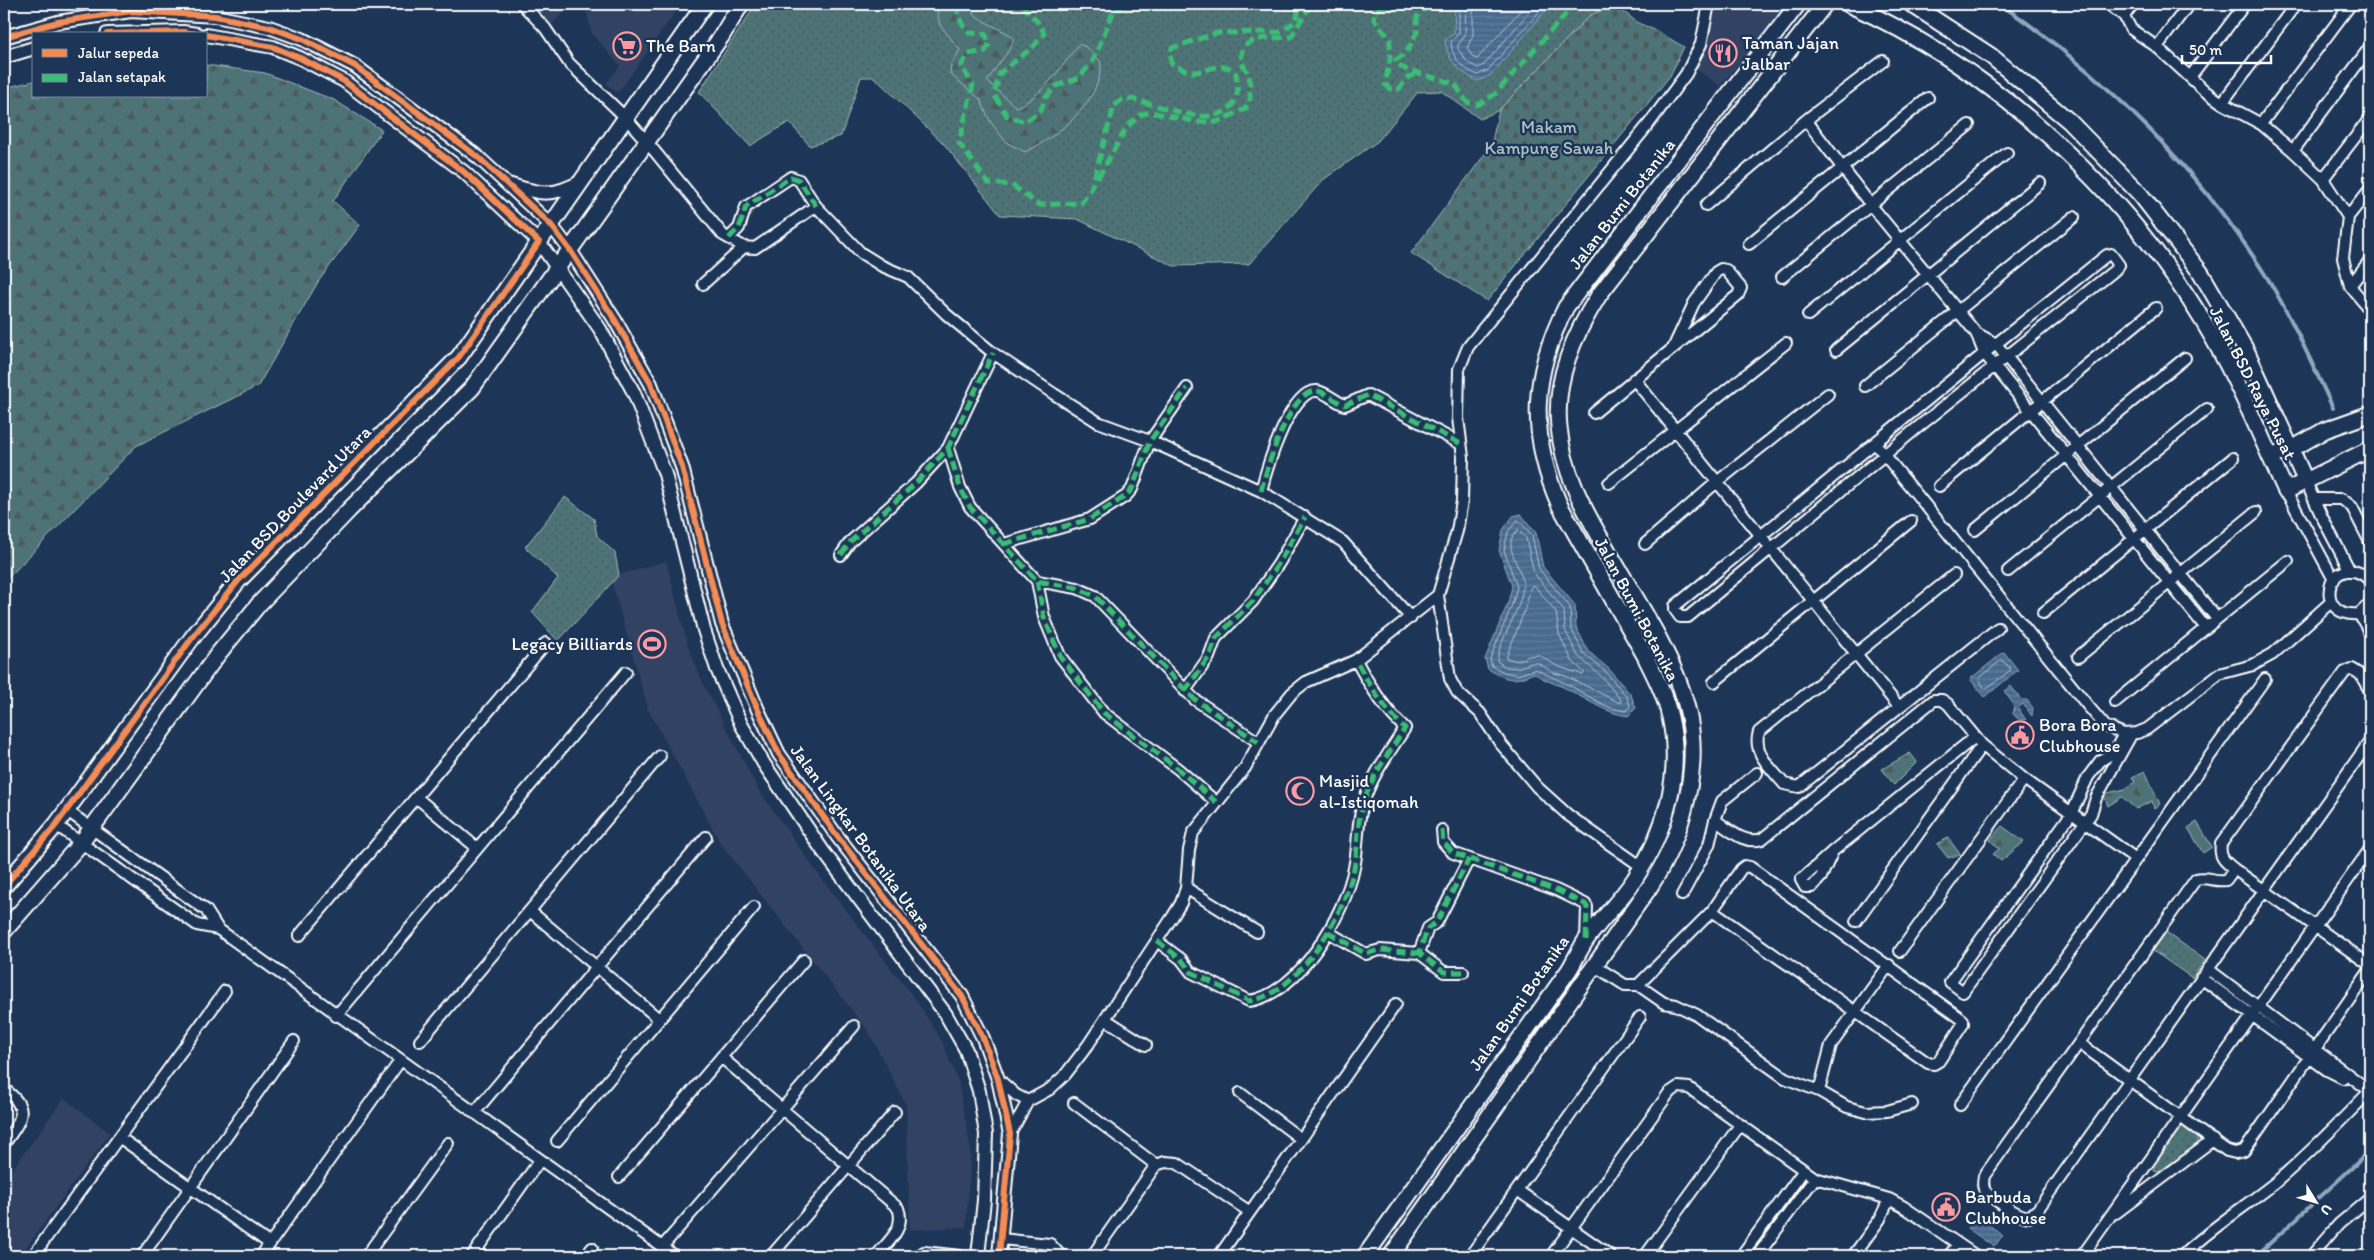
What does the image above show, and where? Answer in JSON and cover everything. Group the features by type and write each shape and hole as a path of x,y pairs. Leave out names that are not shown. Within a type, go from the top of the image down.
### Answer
{"main road":[{"name":"Jalan BSD Boulevard Utara","path":"4,886 56,824 192,638 238,581 459,357 705,4"},
{"path":"4,931 82,843 218,654 259,604 349,510 472,388 524,318 557,267 721,37 741,4"},
{"name":"Jalan Bumi Botanika","path":"1365,1256 1569,970 1586,941 1632,882 1642,867 1667,810 1673,767 1673,738 1670,716 1656,678 1560,506 1543,460 1538,402 1541,380 1550,344 1566,307 1798,4"},
{"name":"Jalan Bumi Botanika","path":"1391,1256 1649,888 1669,857 1678,834 1686,806 1691,758 1690,728 1686,704 1669,658 1580,501 1565,464 1559,417 1560,393 1569,349 1582,322 1599,295 1825,4"},
{"name":"Jalan BSD Raya Pusat","path":"1848,4 1936,52 2011,104 2084,169 2118,206 2173,275 2204,322 2223,357 2286,491"},
{"name":"Jalan BSD Raya Pusat","path":"1912,4 1998,62 2069,121 2140,194 2201,273 2247,352 2306,482"},
{"path":"2270,457 2292,450 2325,430 2370,414"},
{"path":"2286,491 2370,449"},
{"path":"1608,592 1626,583"}],"street":[{"path":"522,4 545,28 569,63 626,118 647,142 723,235 744,247 755,248 816,206"},
{"path":"1642,867 1568,815 1537,787 1500,743 1480,713 1457,692 1450,679 1438,595 1457,530 1462,501 1461,444 1458,418 1459,369 1468,347 1648,125 1686,74 1701,44 1709,4"},
{"path":"2108,4 2124,16 2131,29 2157,47 2222,103 2261,124 2294,150 2323,179 2348,217"},
{"path":"2124,16 2133,4"},
{"path":"2157,47 2190,4"},
{"path":"2190,77 2245,4"},
{"path":"2222,103 2296,4"},
{"path":"2261,124 2351,4"},
{"name":"Jalan Lingkar Botanika Utara","path":"4,37 58,22 131,11 215,10 269,27 302,39 356,66 478,157 551,225 570,250 615,320 651,384 682,467 722,624 758,710 779,754 819,810 962,996 983,1038 998,1079 1010,1134 999,1256"},
{"name":"Jalan Lingkar Botanika Utara","path":"208,35 273,47 300,58 344,81 464,172 539,242 600,328 634,392 665,474 677,519 691,586 717,669 741,724 764,764 803,822 945,1013 966,1050 979,1091 986,1134 984,1200 978,1256"},
{"path":"2294,150 2370,47"},
{"path":"4,57 32,49"},
{"path":"1706,205 1806,120 1883,61"},
{"path":"1749,244 1928,98"},
{"path":"2323,179 2370,118"},
{"path":"1806,120 1870,204 1976,333 1984,353 2206,628"},
{"path":"1782,277 1969,125"},
{"path":"1808,315 2007,153"},
{"path":"729,238 739,228 746,207 791,177 799,180 816,206 861,253 878,264 908,277 946,314 993,353 1098,422 1150,441 1261,491 1305,517 1343,542 1411,618"},
{"path":"506,183 539,194 548,194 566,189 582,181"},
{"path":"1836,350 2040,183"},
{"path":"2370,189 2348,217 2343,258 2350,286 2370,310"},
{"path":"1865,386 2074,217"},
{"path":"703,284 744,247"},
{"path":"2111,254 2119,265 1688,617 1680,617 1674,610 1676,606 1984,353 2107,255 2111,254"},
{"path":"2350,286 2370,260"},
{"path":"1594,413 1741,292 1741,288 1726,270 1721,269 1716,272 1694,303 1674,346"},
{"path":"1939,486 2156,308"},
{"path":"1976,333 1996,344 2217,619"},
{"path":"1609,483 1786,343"},
{"path":"841,555 850,542 916,483 948,448 993,353"},
{"path":"1974,530 2185,358"},
{"path":"1634,379 1899,708"},
{"path":"1004,544 1090,519 1118,502 1132,488 1150,441 1187,388"},
{"path":"1261,491 1275,443 1292,412 1308,393 1317,391 1345,405 1368,396 1461,444"},
{"path":"1645,544 1717,482 1828,394"},
{"path":"2008,571 2207,409"},
{"path":"1875,442 2105,726 2127,735"},
{"path":"948,448 960,487 970,507 1037,581 1044,617 1060,656 1104,713 1178,769 1216,802"},
{"path":"2043,613 2233,458"},
{"path":"2306,482 2350,571"},
{"path":"2286,491 2334,580"},
{"path":"2314,499 2342,499 2352,507 2370,542"},
{"path":"2078,657 2256,512"},
{"path":"1185,691 1208,657 1216,638 1253,601 1279,562 1305,517"},
{"path":"2305,526 2322,517"},
{"path":"1714,682 1911,521"},
{"path":"2115,702 2288,561"},
{"path":"2370,582 2363,574 2350,571 2341,574 2334,580 2329,593 2333,605 2345,614 2359,614 2370,603"},
{"path":"1954,575 1759,732 1756,740 1757,749 1784,784 1799,787 1998,628"},
{"path":"1037,581 1077,588 1095,596 1185,691 1209,711 1258,742"},
{"path":"1010,1134 1028,1101 1050,1089 1065,1076 1158,940 1181,903 1186,888 1189,850 1193,833 1245,768 1275,714 1292,693 1306,682 1356,660 1438,595"},
{"path":"2127,735 2113,771 2102,786 2085,824 1963,992 1950,982 2072,814 2088,777 2100,761 2114,752 2127,735 2147,729 2219,674 2253,665 2273,654 2314,618 2333,605"},
{"path":"2359,614 2370,632"},
{"path":"299,936 546,643"},
{"path":"1158,940 1181,959 1192,972 1249,1001 1269,996 1310,960 1340,909 1354,869 1358,825 1363,802 1378,770 1405,728 1389,713 1368,683 1356,660"},
{"path":"2370,691 2360,674 2352,669 2345,672 2221,844 2220,852 2222,860 2234,870 2370,965"},
{"path":"336,1016 626,672"},
{"path":"1960,1104 2265,678"},
{"path":"1715,820 1745,840 1753,842 1762,839 1934,700 1942,700 1948,704 1982,744 2024,779 2136,860"},
{"path":"1833,851 1975,737"},
{"path":"2234,870 2226,880 2219,881 2204,877 2196,879 1984,1176 1983,1184 1986,1191 2021,1216 2029,1217 2038,1209 2370,741"},
{"path":"1856,921 1982,744"},
{"path":"420,1041 660,756"},
{"path":"2100,761 2113,771"},
{"path":"1682,895 1710,845 1715,820 1722,801 1756,773"},
{"path":"1900,951 2024,779"},
{"path":"416,797 477,848"},
{"path":"66,810 206,910 218,929 336,1016 675,1256"},
{"path":"803,822 819,810"},
{"path":"56,824 197,925 218,929"},
{"path":"1442,830 1443,842 1453,853 1556,890 1585,904 1587,906 1586,941"},
{"path":"474,1113 706,837"},
{"path":"2082,1256 2370,849"},
{"path":"1420,953 1428,928 1437,922 1469,859"},
{"path":"1638,985 1712,911 1745,866 1750,867 1889,965 1963,1020 1963,1024 1938,1061 1934,1064 1928,1063 1854,1013 1712,911"},
{"path":"1186,888 1257,932"},
{"path":"168,905 179,891"},
{"path":"557,1141 754,907"},
{"path":"530,911 659,1019"},
{"path":"1328,932 1366,954 1380,950 1420,953 1444,972 1464,972"},
{"path":"619,1177 804,960"},
{"path":"1820,1091 1831,1045 1889,965"},
{"path":"1595,966 1625,985 1638,985 1664,1003 1676,1005 1697,1015 1785,1078 1820,1091 1847,1107 1866,1112 1886,1111 1912,1104"},
{"path":"2208,969 2259,1007 2312,1053"},
{"path":"2079,1043 2227,1150 2235,1153 2244,1151 2370,970"},
{"path":"2182,1256 2207,1234 2277,1181 2339,1124 2369,1092 2336,1073 2330,1066 2312,1053 2252,1016 2201,978"},
{"path":"33,1256 225,991"},
{"path":"1219,1256 1396,1004"},
{"path":"1470,1256 1640,1017"},
{"path":"1105,1020 1146,1045"},
{"path":"662,1248 854,1026"},
{"path":"142,1256 294,1041"},
{"path":"721,1057 898,1208 902,1217 899,1228 876,1256"},
{"path":"261,1256 400,1061"},
{"path":"998,1079 1016,1096 1028,1101"},
{"path":"1551,1256 1669,1094 1678,1087 1689,1088 1814,1178 1889,1199 1904,1206 1976,1256"},
{"path":"4,1089 19,1103 22,1114 20,1122 4,1144"},
{"path":"1240,1093 1302,1138"},
{"path":"1074,1103 1156,1165"},
{"path":"771,1256 895,1112"},
{"path":"1645,1256 1740,1125"},
{"path":"119,1137 270,1244"},
{"path":"2108,1219 2213,1140"},
{"path":"366,1256 448,1142"},
{"path":"472,1256 540,1160"},
{"path":"1092,1256 1156,1165 1165,1162 1177,1163 1250,1212"},
{"path":"1741,1256 1804,1170"},
{"path":"1757,1256 1814,1178"},
{"path":"1517,1190 1611,1256"},
{"path":"2311,1256 2339,1224 2370,1198"},
{"path":"1853,1256 1880,1219 1889,1199"},
{"path":"1001,1239 1050,1244 1061,1256"},
{"path":"1949,1256 1958,1244"},
{"path":"918,1256 924,1252 960,1256"}],"shaded area":[{"path":"530,4 573,4 550,26"},
{"name":"The Barn","path":"584,4 681,4 618,93 606,84 620,66 592,34"},
{"name":"Taman Jajan Jalbar","path":"1714,4 1781,4 1778,17 1720,86 1693,67"},
{"path":"666,561 688,646 704,685 758,789 819,875 918,1003 942,1041 958,1081 971,1150 966,1227 910,1230 906,1105 869,1032 721,844 648,709 612,583 619,575"},
{"path":"64,1098 110,1133 20,1256 4,1256 4,1181"}],"green space":[{"path":"756,4 1614,4 1589,16 1499,110 1480,119 1441,91 1418,92 1378,141 1323,180 1249,264 1174,266 1077,219 1000,215 944,144 874,77 861,77 841,136 810,146 789,122 750,146 699,92"},
{"path":"941,4 975,4 973,14 1014,38 1011,47 987,81 1016,107 1043,88 1079,44 1086,47 1101,62 1094,90 1086,104 1064,127 1025,152 1006,142 990,121 980,99 950,74 951,65 960,50 940,25 937,12"},
{"name":"Makam Kampung Sawah","path":"1614,4 1638,23 1655,30 1684,47 1670,76 1487,301 1411,253 1491,146 1499,110 1589,16"},
{"path":"208,65 265,73 334,100 382,130 333,201 360,225 318,282 258,386 136,446 7,579 4,579 4,88 32,81 32,98 208,98"},
{"path":"565,497 594,519 597,536 615,553 619,575 558,641 532,612 558,578 525,547"},
{"path":"1910,753 1917,762 1894,785 1882,769"},
{"path":"2145,771 2160,804 2154,809 2152,801 2136,809 2122,797 2108,806 2103,794 2125,789 2135,782 2132,777"},
{"path":"2197,822 2212,847 2203,853 2188,828"},
{"path":"2002,826 2024,842 2001,861 1993,854 1999,849 1990,840"},
{"path":"1948,838 1960,854 1948,858 1937,844"},
{"path":"2166,932 2205,960 2192,978 2153,951"},
{"path":"2182,1126 2196,1134 2199,1144 2158,1172 2154,1171 2153,1162 2178,1128"}],"water":[{"path":"1455,4 1555,4 1546,10 1491,75 1478,81 1460,70 1446,48 1445,40 1454,33"},
{"path":"1521,514 1536,533 1543,567 1575,605 1576,627 1588,651 1609,669 1631,695 1636,708 1628,716 1611,712 1534,673 1521,678 1511,679 1488,669 1485,659 1508,603 1512,586 1499,550 1503,530 1513,516"},
{"path":"2004,652 2018,670 1985,697 1970,679"},
{"path":"2011,686 2021,700 2027,700 2033,708 2032,716 2023,704 2018,708 2026,720 2018,719 2013,714 2014,705 2004,691"},
{"path":"1976,1216 2003,1235 1994,1247 1967,1228"}],"waterway":[{"path":"2000,4 2077,62 2113,94 2148,128 2212,201 2268,279 2286,310 2333,408"},
{"path":"2364,473 2370,486"},
{"path":"2256,1256 2370,1151"}],"marked path":[{"path":"958,4 958,17 969,33 985,34 990,43 985,51 968,54 961,66 973,85 959,143 988,183 1012,185 1039,205 1081,203 1091,189 1114,106 1123,99 1131,99 1202,116 1223,113 1233,104 1237,92 1236,76 1233,70 1218,67 1197,72 1186,71 1171,63 1170,53 1172,48 1217,33 1280,32 1296,21 1300,4"},
{"path":"1023,4 1040,25 1044,34 1033,47 1000,73 994,94 1007,116 1025,122 1041,110 1046,97 1056,86 1079,78 1093,61 1114,10 1126,4"},
{"path":"1098,178 1127,127 1140,115 1150,112 1198,122 1217,122 1245,109 1250,102 1250,85 1249,74 1241,62 1242,48 1259,39 1291,37 1311,4"},
{"path":"1399,4 1395,8 1383,7 1375,11 1374,19 1390,39 1390,60 1385,84 1390,89 1399,89 1407,78 1420,72"},
{"path":"1429,4 1417,17 1417,32 1407,52 1396,60 1397,64 1405,69 1455,84 1467,102 1478,105 1495,94 1574,5 1577,4"},
{"path":"729,238 739,228 746,207 791,177 799,180 816,206"},
{"path":"841,555 850,542 916,483 948,448 993,353"},
{"path":"1004,544 1090,519 1126,496 1132,489 1150,441 1187,388"},
{"path":"1261,491 1274,450 1289,416 1307,394 1317,391 1345,405 1368,395 1461,444"},
{"path":"948,448 960,487 970,507 1037,581 1077,588 1095,596 1194,699 1258,742"},
{"path":"1185,691 1209,657 1216,638 1253,601 1279,563 1305,517"},
{"path":"1037,581 1044,617 1060,656 1104,713 1178,769 1216,802"},
{"path":"1157,941 1181,959 1191,972 1249,1001 1267,995 1285,984 1302,968 1317,949 1341,907 1349,887 1356,860 1358,828 1366,794 1381,764 1405,728 1390,713 1356,660"},
{"path":"1442,830 1443,842 1453,853 1556,890 1585,904 1587,907 1586,941"},
{"path":"1463,972 1444,972 1419,953 1428,928 1437,922 1469,859"},
{"path":"1328,932 1366,954 1380,950 1419,953"}],"cycle path":[{"path":"4,37 58,22 131,11 215,16 269,27 302,39 355,66 478,157 551,225 570,250 615,320 651,384 682,467 722,624 758,710 779,754 837,836 962,996 983,1038 998,1079 1010,1134 999,1256"},
{"path":"4,886 56,825 192,638 238,581 459,357 539,242 464,172 344,81 300,58 273,47 208,35"}],"place":[{"name":"The Barn","path":"627,46"},
{"name":"Taman Jajan Jalbar","path":"1723,53"},
{"name":"Legacy Billiards","path":"652,644"},
{"name":"Bora Bora Clubhouse","path":"2020,735"},
{"name":"Masjid al-Istiqomah","path":"1300,791"},
{"name":"Barbuda Clubhouse","path":"1946,1207"}]}
